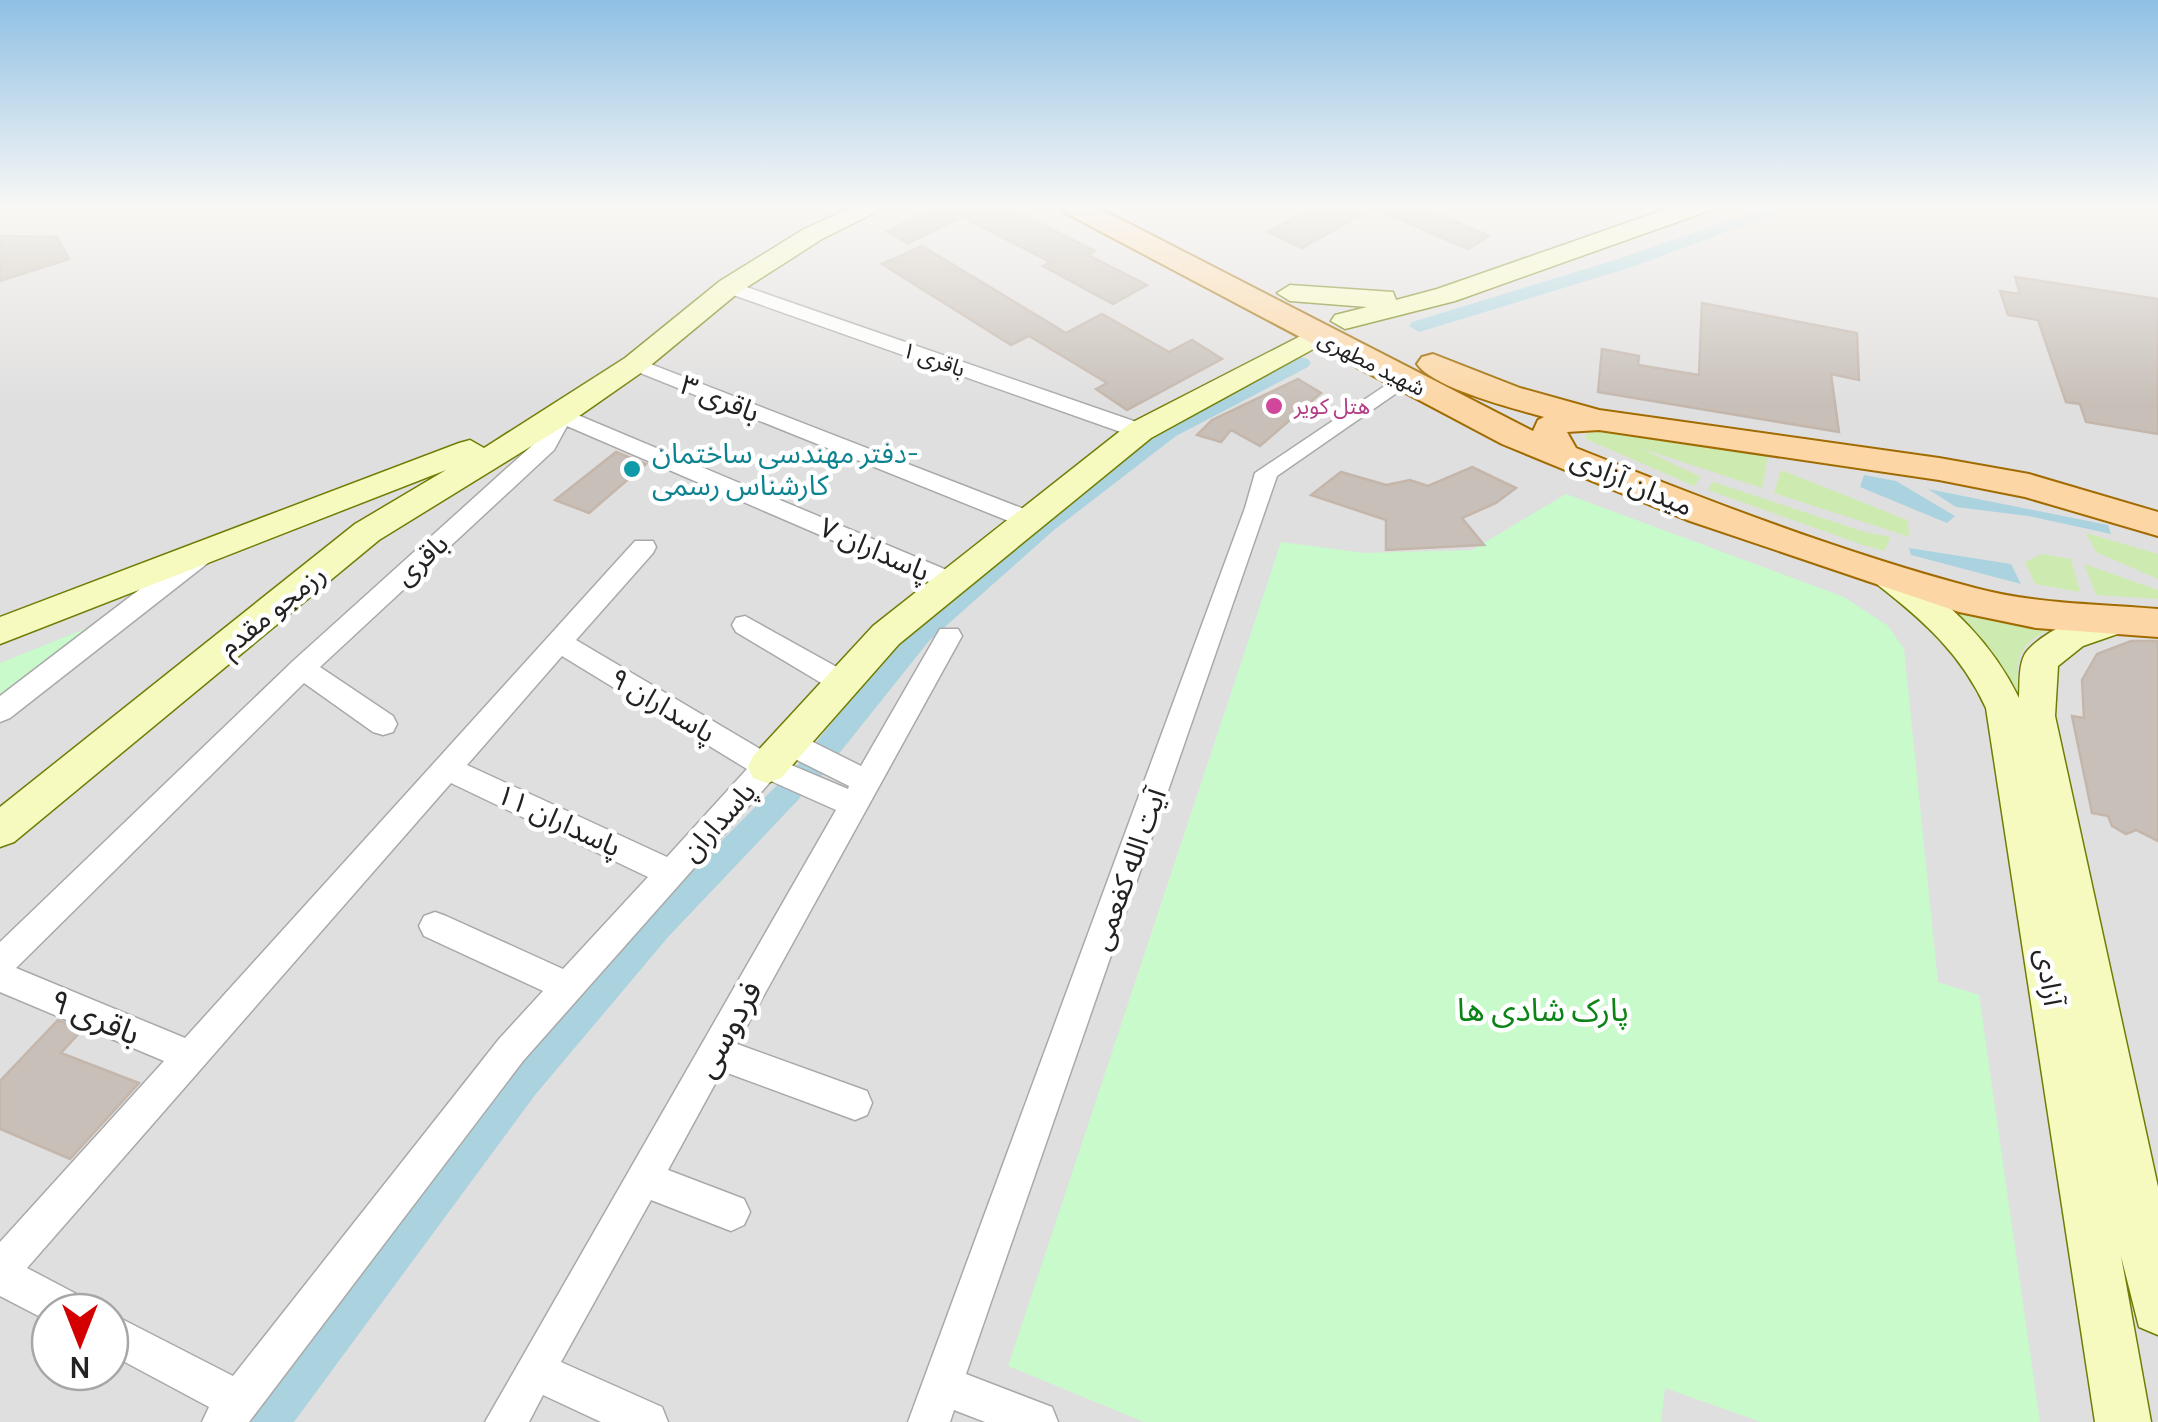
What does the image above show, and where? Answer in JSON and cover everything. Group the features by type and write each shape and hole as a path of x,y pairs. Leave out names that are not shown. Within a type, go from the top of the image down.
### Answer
{"main road":[{"name":"شهید مطهری","path":"1214,272 1331,328 1474,384 1536,405 1599,420"},
{"path":"1250,272 1290,293 1331,328"},
{"name":"شهید مطهری","path":"1331,328 1404,379 1567,460"},
{"name":"میدان آزادی","path":"2138,622 2036,614 1890,577 1567,460 1550,440 1550,427 1564,420 1599,420 1939,469 2029,486 2158,524"},
{"path":"2029,486 2158,506"}],"street":[{"name":"باقری","path":"0,962 302,668 546,445 561,415 635,364 752,272"},
{"name":"پاسداران","path":"231,1411 511,1050 886,635 1140,430 1331,328 1510,272"},
{"name":"باقری ۱","path":"729,287 1140,430"},
{"path":"1290,293 1351,300 1446,295"},
{"name":"باقری ۳","path":"635,364 1028,520"},
{"name":"آیت الله کفعمی","path":"936,1403 1257,508 1266,473 1404,379"},
{"path":"0,631 561,415"},
{"name":"پاسداران ۷","path":"561,415 952,582"},
{"name":"رزمجو مقدم","path":"0,830 367,532 561,415"},
{"path":"35,1292 0,1272 644,547"},
{"path":"0,711 211,548"},
{"name":"آزادی","path":"1890,577 1953,625 1986,665 2006,708 2123,1422"},
{"name":"آزادی","path":"2138,622 2070,637 2040,660 2036,716 2158,1308"},
{"path":"745,625 842,683"},
{"name":"فردوسی","path":"506,1422 950,636"},
{"name":"پاسداران ۹","path":"558,642 862,789"},
{"path":"302,668 383,724"},
{"name":"پاسداران ۱۱","path":"447,768 671,873"},
{"path":"436,926 568,987"},
{"name":"باقری ۹","path":"0,977 190,1056"},
{"path":"715,1052 855,1103"},
{"path":"644,1178 731,1212"},
{"path":"130,1346 231,1411"},
{"path":"535,1371 647,1422"},
{"path":"936,1403 1036,1422"}],"shaded area":[{"path":"0,272 2158,272 2158,1422 0,1422"}],"green space":[{"path":"1601,430 1768,456 1762,488 1640,448 1701,477 1694,486 1586,439 1585,434"},
{"path":"1781,470 1907,520 1910,537 1774,493"},
{"path":"1713,482 1890,537 1885,551 1863,545 1708,490"},
{"name":"پارک شادی ها","path":"1566,494 1844,597 1888,626 1904,649 1938,982 1979,995 2040,1422 1761,1422 1665,1388 1661,1422 1144,1422 1008,1366 1281,542 1365,553 1472,550"},
{"path":"2086,533 2158,554 2158,579 2096,552"},
{"path":"2042,554 2071,559 2080,592 2035,584 2025,562"},
{"path":"2084,564 2158,590 2158,599 2096,595"},
{"path":"1938,604 2052,628 2031,641 2021,655 2017,697 1984,645"},
{"path":"144,605 0,706 0,663"}],"water":[{"path":"1864,475 1896,481 1955,516 1947,523 1860,487"},
{"path":"1928,489 2108,525 2111,534 2028,516 1956,507"},
{"path":"1909,548 2011,564 2021,584 1911,555"}],"building":[{"path":"0,272 27,272 0,281"},
{"path":"895,272 966,272 1066,333 1102,314 1169,352 1192,340 1222,359 1127,410 1096,389 1107,383 1029,336 1011,345"},
{"path":"1055,272 1122,272 1147,285 1113,304"},
{"path":"2015,277 2158,299 2158,434 2086,422 2080,404 2066,402 2038,320 2008,315 2000,291 2020,294"},
{"path":"1702,303 1857,333 1859,380 1831,374 1839,432 1598,392 1602,349 1639,356 1638,365 1699,375"},
{"name":"هتل کویر","path":"1298,379 1321,393 1260,446 1231,430 1221,442 1197,435 1212,420"},
{"path":"616,452 646,464 589,513 555,500"},
{"path":"1472,467 1516,488 1496,503 1462,518 1484,545 1386,550 1386,520 1311,495 1341,472 1386,485 1410,480 1428,486"},
{"path":"2131,641 2158,641 2158,841 2136,830 2126,834 2112,826 2108,816 2092,813 2072,716 2084,718 2082,680 2097,654"},
{"path":"58,1020 82,1030 61,1053 139,1083 70,1159 0,1129 0,1081"}],"waterway":[{"path":"1419,326 1595,272"},
{"path":"808,772 920,634 1046,524 1168,431 1301,363"},
{"path":"269,1422 523,1083 658,926 789,791"}],"place":[{"name":"هتل کویر","path":"1274,406"},
{"name":"دفتر مهندسی ساختمان- کارشناس رسمی","path":"632,469"}]}
